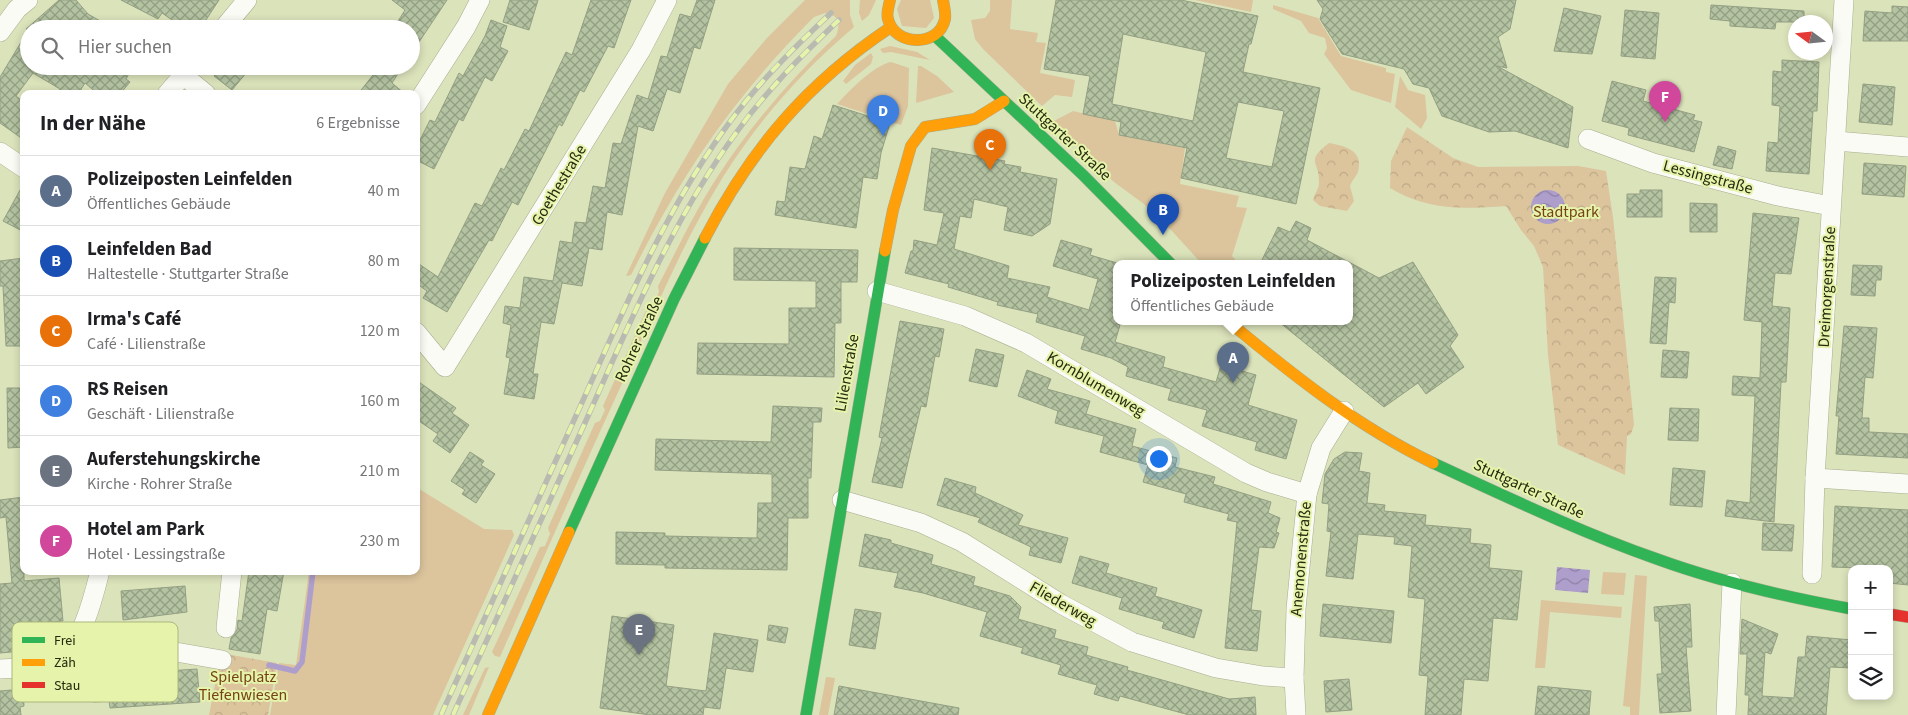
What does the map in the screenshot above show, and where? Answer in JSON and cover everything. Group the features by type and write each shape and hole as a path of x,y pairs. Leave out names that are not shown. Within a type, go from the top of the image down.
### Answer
{"street":[{"path":"230,20 246,0"},
{"path":"420,99 466,28 480,0"},
{"name":"Goethestraße","path":"420,337 445,368 641,50 667,0"},
{"path":"890,0 887,17 891,27 897,35 915,42 926,41 935,36 942,28 946,18 943,0"},
{"name":"Dreimorgenstraße","path":"1812,574 1815,478 1844,0"},
{"path":"0,32 18,3"},
{"name":"Rohrer Straße","path":"488,715 672,305 720,209 744,169 788,113 821,80 891,27"},
{"name":"Stuttgarter Straße","path":"935,36 1083,175 1168,260"},
{"path":"170,90 184,75"},
{"path":"190,75 203,90"},
{"name":"Lilienstraße","path":"806,715 877,292 900,182 911,146 925,127 975,119 1004,102"},
{"name":"Lessingstraße","path":"1588,139 1633,157 1672,168 1778,196 1832,206"},
{"path":"1836,142 1908,147"},
{"path":"0,152 20,165"},
{"name":"Kornblumenweg","path":"877,292 965,316 1026,343 1246,473 1267,482 1307,494"},
{"name":"Stuttgarter Straße","path":"1233,325 1284,367 1385,438 1553,520 1640,554 1732,583 1819,604 1848,608"},
{"name":"Anemonenstraße","path":"1296,715 1294,678 1296,609 1307,494 1321,448 1344,411"},
{"path":"1815,478 1908,484"},
{"name":"Fliederweg","path":"842,500 921,523 962,542 1061,604 1132,642 1216,668 1263,676 1294,678"},
{"path":"83,622 99,575"},
{"path":"226,628 232,575"},
{"path":"1726,715 1732,583"},
{"path":"1893,615 1908,617"},
{"path":"178,652 222,660"}],"green space":[{"path":"805,0 850,0 850,15 854,27 817,60 767,116 723,177 695,225 659,301 500,657 495,656 492,652 540,547 545,546 550,534 548,528 595,423 600,421 605,410 603,406 649,304 654,303 659,292 658,286 693,218 729,159 757,122 787,86 836,36 838,20 836,18 825,13 814,17 785,47 734,107 690,170 650,238 631,275 626,276 665,193 728,84 767,38"},
{"path":"860,0 876,0 869,15 862,21 859,13"},
{"path":"901,0 930,0 934,18 926,28 902,26 897,9"},
{"path":"990,0 1012,0 1010,29 1038,33 1036,42 1046,43 1040,73 1075,80 1072,97 1055,95 1042,106 983,49 975,39 971,20 985,18 990,11"},
{"path":"1195,0 1253,0 1251,12"},
{"path":"1273,5 1318,18 1341,56 1386,68 1386,72 1395,74 1391,103 1351,90 1324,54 1327,48 1325,38 1309,33 1301,21 1273,9"},
{"path":"890,46 917,52 930,60 891,52 883,53 880,49"},
{"path":"871,53 873,57 871,64 846,84 843,81 855,65"},
{"path":"891,62 909,68 908,106 901,125 837,104 870,73"},
{"path":"918,66 937,76 954,92 916,103"},
{"path":"1400,76 1408,90 1425,95 1427,118 1421,129 1395,107"},
{"path":"1073,111 1115,121 1119,135 1185,148 1180,184 1239,196 1236,207 1247,208 1232,256 1235,260 1198,260 1144,204 1114,182 1052,122"},
{"name":"Stadtpark","path":"1407,127 1453,158 1478,167 1578,166 1606,171 1613,217 1634,425 1631,434 1627,436 1625,475 1558,445 1548,355 1543,267 1534,246 1506,206 1461,208 1433,205 1404,196 1390,188 1391,161"},
{"path":"1329,143 1352,150 1358,159 1358,172 1350,186 1354,201 1347,211 1320,206 1313,200 1319,184 1315,158"},
{"path":"420,489 484,529 512,530 514,535 433,715 270,715 279,663 296,665 308,575 420,575"},
{"path":"1603,572 1626,573 1624,595 1601,594"},
{"path":"1635,575 1647,576 1639,715 1630,715 1630,707 1623,706"},
{"path":"1541,600 1622,607 1621,618 1550,612 1545,668 1535,668"},
{"name":"Spielplatz Tiefenwiesen","path":"226,654 277,663 268,715 209,715 218,669"},
{"path":"489,667 469,715 463,715 485,668"},
{"path":"826,677 835,678 828,715 819,715"}],"water":[{"path":"1548,190 1555,191 1560,195 1564,200 1564,214 1560,219 1555,223 1548,224 1541,223 1536,219 1532,214 1531,207 1532,200 1536,195 1541,191"},
{"path":"1557,567 1590,570 1588,593 1555,590"}],"building":[{"path":"59,0 76,0 88,14 98,20 36,20"},
{"path":"121,0 219,0 206,20 172,20 162,13 158,19"},
{"path":"392,0 447,0 420,40 420,20 399,20 405,10"},
{"path":"510,0 538,0 529,30 503,22"},
{"path":"591,0 631,0 614,48 608,46 584,92 580,90 562,126 559,124 518,205 512,202 492,241 489,240 447,312 423,298 427,291 420,286 420,265 438,277 475,203 482,206 501,168 504,170 525,129 529,131 566,52 572,55"},
{"path":"697,0 715,0 700,49 694,47 680,93 667,89 653,131 638,126 622,215 607,212 602,250 589,248 582,286 562,283 554,324 541,322 533,374 538,374 534,399 504,394 510,358 506,357 511,325 503,323 505,306 520,308 524,277 553,281 560,241 572,243 575,222 586,223 593,186 605,188 613,143 621,144 637,95 648,99 661,56 667,57 680,14 691,17"},
{"path":"1056,0 1181,0 1258,16 1243,72 1320,88 1296,204 1181,178 1187,148 1119,135 1121,122 1083,114 1090,76 1044,69","holes":["1123,34 1206,52 1193,121 1112,104","1238,102 1284,111 1272,167 1226,158"]},
{"path":"1317,0 1516,0 1510,29 1498,37 1507,68 1497,66 1573,107 1568,148 1515,131 1489,132 1442,116 1429,88 1413,84 1404,69 1342,54 1320,19 1323,9"},
{"path":"1711,5 1804,11 1804,15 1788,15 1788,22 1776,22 1775,29 1730,26 1730,21 1710,19"},
{"path":"1892,6 1908,7 1908,41 1863,41 1865,11 1892,13"},
{"path":"1564,8 1601,16 1592,54 1554,51"},
{"path":"1625,10 1659,13 1655,59 1621,56"},
{"path":"491,20 507,26 500,47 508,51 492,81 485,77 463,121 459,119 434,169 420,162 420,140 430,120 435,122 459,73 463,76 485,36"},
{"path":"20,44 20,75 32,75 16,96 20,99 20,137 0,123 0,77"},
{"path":"1782,60 1819,62 1817,111 1813,111 1809,174 1766,171 1768,142 1778,143 1780,106 1772,105 1773,71 1782,72"},
{"path":"36,75 128,75 126,79 130,82 123,90 93,90 85,83 81,90 60,89"},
{"path":"215,75 244,75 232,90"},
{"path":"373,75 397,75 392,83 400,90 361,90"},
{"path":"1612,81 1646,90 1643,101 1695,115 1693,120 1702,122 1694,152 1628,135 1629,128 1602,121"},
{"path":"1863,84 1895,87 1892,125 1859,122"},
{"path":"833,105 890,123 881,153 877,179 863,177 856,228 775,215 777,201 785,202 790,167 805,169 814,136 822,139"},
{"path":"1718,146 1736,151 1732,169 1713,165"},
{"path":"932,148 1005,161 1004,164 1021,167 1020,172 1057,179 1050,224 1032,236 1004,230 1008,207 974,199 971,218 960,216 954,249 1009,266 1007,278 1050,287 1047,297 1089,310 1098,279 1053,266 1061,240 1092,249 1090,255 1113,262 1113,325 1120,325 1115,342 1165,357 1163,367 1216,382 1221,365 1256,375 1248,405 1297,420 1286,459 1255,450 1257,442 1202,426 1207,410 1168,400 1171,389 1126,376 1128,367 1111,358 1081,349 1085,336 1036,322 1038,314 997,305 998,302 948,287 949,284 905,273 911,251 913,251 914,240 937,245 944,213 924,210"},
{"path":"1864,163 1906,166 1904,197 1862,194"},
{"path":"20,190 20,230 3,221"},
{"path":"1640,190 1662,190 1662,217 1627,217 1627,194 1640,194"},
{"path":"1690,203 1717,204 1717,232 1690,232"},
{"path":"1753,213 1799,218 1791,274 1775,273 1772,306 1790,308 1786,382 1781,382 1774,522 1725,516 1727,500 1750,503 1755,396 1732,395 1733,376 1760,378 1762,322 1744,320"},
{"path":"1296,221 1311,228 1307,240 1345,260 1262,260 1278,227 1290,232"},
{"path":"734,248 858,250 857,282 841,282 841,323 835,323 834,377 697,374 698,343 789,344 789,308 816,308 816,281 734,280"},
{"path":"20,258 20,346 6,346 3,286 0,286 0,261"},
{"path":"1413,262 1458,335 1450,346 1464,367 1426,394 1418,383 1384,407 1283,325 1353,325 1353,264 1379,278"},
{"path":"1853,265 1882,266 1881,280 1876,280 1875,296 1851,295"},
{"path":"1655,277 1676,278 1675,303 1669,302 1666,344 1650,343"},
{"path":"900,321 944,329 939,357 935,356 926,407 921,406 902,488 872,482 882,438 879,437"},
{"path":"1844,326 1877,328 1873,378 1865,377 1862,418 1869,418 1869,432 1908,434 1908,458 1836,454 1839,416 1836,416"},
{"path":"976,349 1004,355 997,387 969,381"},
{"path":"1663,350 1689,352 1687,378 1661,377"},
{"path":"1027,370 1051,379 1047,389 1090,401 1086,414 1136,429 1132,446 1177,458 1175,467 1215,477 1213,484 1271,502 1268,513 1280,518 1276,532 1279,533 1274,548 1259,547 1251,610 1261,611 1257,651 1225,648 1237,522 1227,520 1229,514 1184,502 1186,494 1143,482 1148,465 1100,452 1104,436 1055,423 1058,411 1018,396"},
{"path":"420,383 456,408 452,413 469,425 450,453 433,441 438,434 420,422"},
{"path":"7,388 20,388 20,447 8,448"},
{"path":"773,406 822,408 821,422 813,422 811,478 808,478 808,518 788,518 787,570 665,568 665,565 616,564 616,532 665,533 665,536 757,538 758,503 772,503 772,474 655,470 656,439 771,442"},
{"path":"1670,408 1699,409 1698,441 1668,440"},
{"path":"470,452 484,461 481,465 495,474 476,503 462,494 465,490 451,481"},
{"path":"1345,452 1362,453 1359,471 1370,473 1367,503 1385,505 1384,511 1426,515 1425,525 1471,529 1470,543 1491,545 1489,568 1522,571 1517,620 1493,618 1488,681 1464,679 1461,715 1425,715 1428,676 1419,675 1425,599 1408,597 1412,546 1394,544 1395,537 1358,534 1353,579 1326,576 1331,532 1327,531 1329,504 1322,503 1325,474 1334,459"},
{"path":"1673,468 1705,471 1702,507 1670,505"},
{"path":"945,478 976,487 975,493 1023,515 1018,525 1068,538 1061,563 1029,555 1031,547 978,522 980,518 937,505"},
{"path":"20,498 20,575 24,575 24,581 59,578 63,621 12,622 12,652 0,653 0,584 12,583 6,517 0,518 0,500"},
{"path":"1835,506 1908,510 1908,585 1893,583 1893,565 1832,567"},
{"path":"1763,523 1794,525 1792,551 1762,550"},
{"path":"865,534 891,540 891,543 933,555 931,564 975,577 973,585 1010,596 1021,607 1018,619 1056,630 1054,638 1088,647 1086,655 1128,667 1127,670 1229,699 1255,697 1256,715 1189,715 1120,696 1118,701 1094,694 1097,685 1058,674 1061,665 1021,653 1023,648 980,636 987,612 923,593 894,587 898,573 859,566"},
{"path":"1080,556 1109,564 1106,573 1157,588 1155,596 1202,610 1194,638 1162,628 1164,622 1119,609 1122,598 1072,583"},
{"path":"248,575 283,575 277,611 267,609 260,654 229,649 231,638 237,630 238,620 242,621"},
{"path":"185,586 187,612 123,620 121,591"},
{"path":"1323,604 1394,611 1391,643 1320,636"},
{"path":"1690,604 1692,647 1686,647 1691,711 1660,713 1657,674 1662,674 1659,621 1655,621 1654,607"},
{"path":"855,609 881,613 875,649 849,645"},
{"path":"612,616 674,625 666,686 706,691 714,633 758,640 753,672 726,668 720,709 704,707 703,715 650,715 600,708"},
{"path":"1742,619 1778,634 1771,654 1765,652 1762,696 1794,698 1798,657 1805,657 1807,636 1848,640 1848,668 1830,667 1826,715 1748,715 1749,695 1745,695 1747,654 1740,654"},
{"path":"769,625 788,628 785,643 767,640"},
{"path":"197,669 200,702 110,708 109,702 178,702 178,670"},
{"path":"1349,679 1352,710 1326,712 1324,681"},
{"path":"839,686 959,708 958,715 834,715"},
{"path":"1538,686 1591,691 1589,715 1535,715"},
{"path":"12,690 12,702 24,702 24,706 20,707 21,715 0,715 0,691"}],"waterway":[{"path":"269,665 295,671 302,662 313,575"}],"railway":[{"path":"441,715 631,295 671,214 719,137 746,101 787,56 831,13"},
{"path":"453,715 635,312 671,238 691,202 736,133 772,88 839,20"}],"traffic: fast":[{"path":"935,36 1083,175 1167,260"},
{"path":"569,532 674,299 705,238"},
{"path":"806,715 885,251"},
{"path":"1433,463 1572,526 1628,549 1705,575 1753,588 1848,608"}],"traffic: slow":[{"path":"890,0 887,17 892,28 907,39 916,40 926,39 934,35 941,28 945,19 943,0"},
{"path":"705,238 742,175 784,120 833,71 891,27"},
{"path":"885,251 893,210 911,146 925,127 975,119 1004,101"},
{"path":"1233,325 1352,417 1405,449 1433,463"},
{"path":"488,715 569,532"}],"traffic: jam":[{"path":"1893,615 1908,617"}],"place":[{"name":"Hotel am Park","path":"1665,122"},
{"name":"RS Reisen","path":"883,136"},
{"name":"Irma's Café","path":"990,170"},
{"name":"Leinfelden Bad","path":"1163,235"},
{"name":"Polizeiposten Leinfelden","path":"1233,383"},
{"name":"Auferstehungskirche","path":"639,655"}]}
